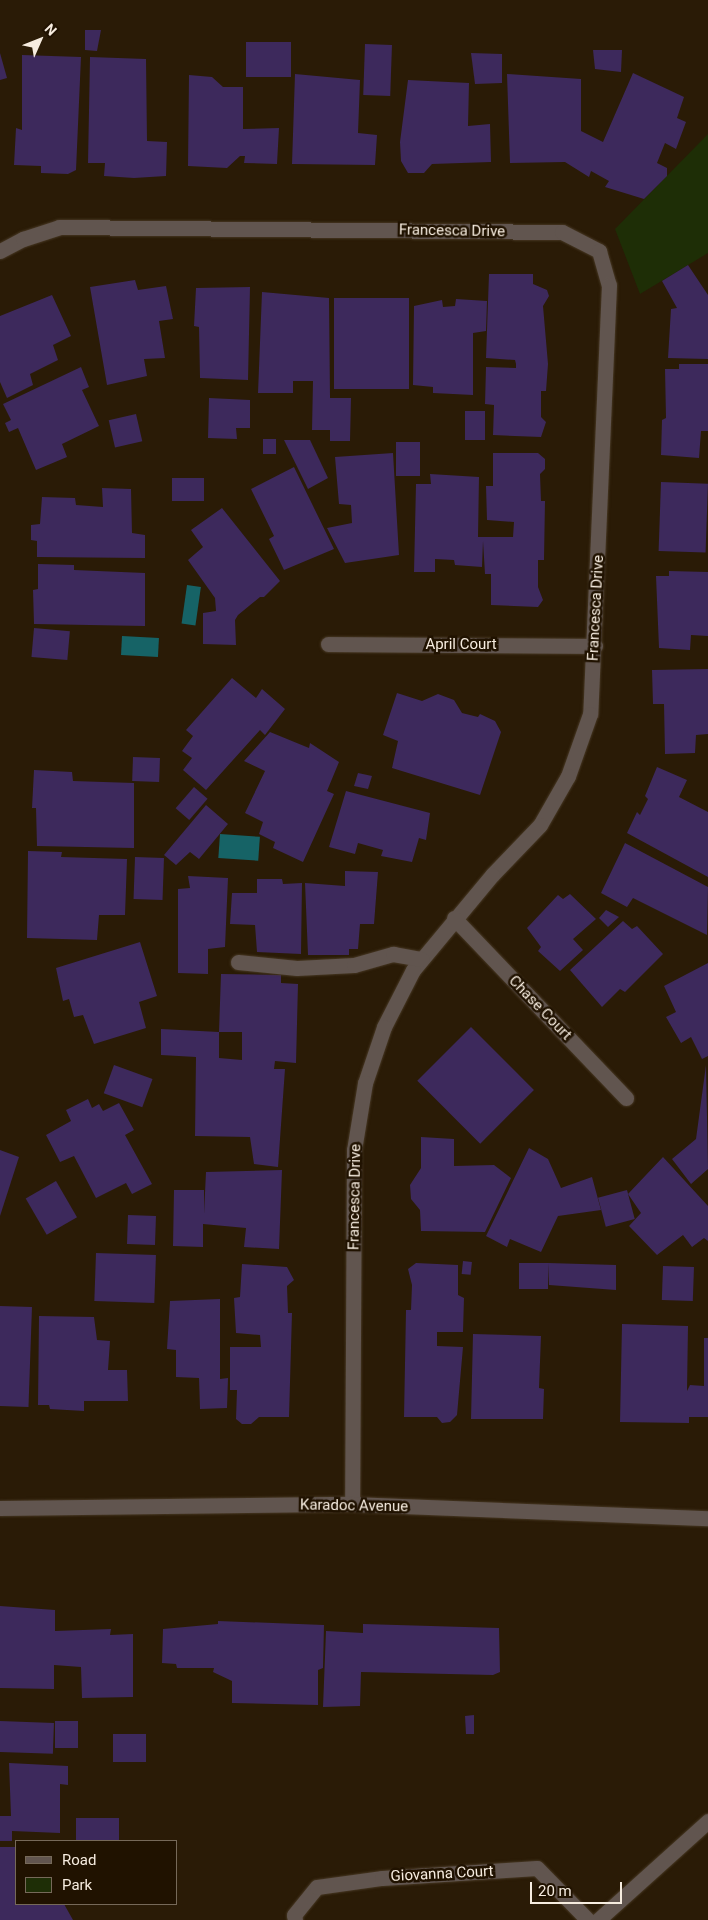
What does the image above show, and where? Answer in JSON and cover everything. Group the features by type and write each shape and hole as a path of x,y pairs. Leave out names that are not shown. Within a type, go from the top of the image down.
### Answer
{"street":[{"name":"Francesca Drive","path":"0,251 23,239 59,227 562,232 599,251 610,285 590,714 568,776 540,825 454,918 422,959 384,1027 365,1083 354,1150 352,1504"},
{"name":"April Court","path":"328,644 594,646"},
{"name":"Chase Court","path":"454,918 626,1098"},
{"path":"238,962 297,968 354,965 393,954 422,959"},
{"name":"Karadoc Avenue","path":"0,1508 352,1504 708,1518"},
{"path":"598,1920 708,1821"},
{"name":"Giovanna Court","path":"295,1920 294,1915 317,1887 382,1878 537,1868 588,1920"}],"green space":[{"path":"708,134 708,253 640,294 615,229"}],"water":[{"path":"187,585 201,587 195,626 182,624"},
{"path":"122,636 159,638 158,657 121,655"},
{"path":"220,834 260,837 258,861 218,858"}],"building":[{"path":"85,30 101,30 97,51 85,50"},
{"path":"246,42 291,42 291,77 246,77"},
{"path":"365,44 392,45 390,96 363,95"},
{"path":"593,50 622,50 621,72 595,69"},
{"path":"0,53 7,78 0,80"},
{"path":"471,53 502,54 502,83 475,84"},
{"path":"22,55 81,57 76,170 68,174 41,173 41,166 14,165 16,128 22,130"},
{"path":"90,57 146,59 147,141 167,142 166,176 134,178 104,176 105,163 88,163"},
{"path":"633,73 684,97 677,118 686,122 676,149 665,143 657,163 667,168 667,176 644,199 605,187 609,181 591,171 589,177 565,162 510,163 507,74 581,79 581,131 603,142"},
{"path":"295,74 360,80 358,133 377,135 375,165 292,164"},
{"path":"189,75 212,77 223,87 243,87 243,129 279,128 277,164 244,163 245,156 240,156 227,168 188,166"},
{"path":"408,80 469,83 468,126 490,124 491,162 432,164 424,173 408,173 401,161 400,142"},
{"path":"688,265 708,295 708,359 668,358 671,309 677,308 662,281"},
{"path":"489,274 533,274 533,284 547,290 549,296 543,306 548,364 546,391 541,391 541,417 546,422 541,437 493,435 494,405 485,404 486,367 516,368 516,364 515,360 486,358"},
{"path":"135,280 138,290 166,286 173,319 159,321 165,358 144,359 147,376 107,385 90,287"},
{"path":"250,287 248,380 200,378 199,327 194,326 196,288"},
{"path":"262,292 329,298 330,398 351,398 350,441 330,441 330,430 312,430 313,381 293,381 293,393 258,393"},
{"path":"52,295 71,336 53,345 58,360 30,374 33,385 7,398 0,382 0,316"},
{"path":"334,298 409,298 409,389 334,389"},
{"path":"456,299 487,301 486,331 473,333 473,395 433,393 433,387 413,385 414,306 442,300 443,307 455,306"},
{"path":"679,364 708,364 708,431 701,431 699,458 661,455 662,420 666,418 665,369 679,369"},
{"path":"81,367 89,387 82,390 99,426 62,444 67,457 36,470 18,428 9,432 5,423 11,420 3,404"},
{"path":"209,398 250,400 250,428 236,428 237,439 208,438"},
{"path":"465,411 485,411 485,440 465,440"},
{"path":"136,414 142,441 115,448 109,420"},
{"path":"263,439 276,439 276,454 263,454"},
{"path":"284,440 310,440 328,478 308,489"},
{"path":"396,442 420,442 420,476 396,476"},
{"path":"393,453 399,555 345,563 327,528 352,523 351,505 339,504 335,457"},
{"path":"493,453 538,453 545,459 545,469 540,474 541,501 545,501 544,560 538,560 538,587 543,600 538,607 491,605 491,574 485,574 483,541 482,567 455,565 454,560 435,559 435,572 414,572 416,484 431,484 430,474 479,477 478,537 513,537 514,522 487,520 486,486 493,486"},
{"path":"294,467 334,549 284,570 269,539 274,536 251,489"},
{"path":"172,478 204,478 204,501 172,501"},
{"path":"661,482 708,484 706,553 659,551"},
{"path":"102,488 131,489 132,533 145,535 145,558 37,557 37,541 31,540 31,525 40,524 42,497 75,498 76,505 103,507"},
{"path":"222,508 280,581 264,597 260,597 238,615 235,620 236,645 203,644 203,613 216,611 215,598 188,560 203,547 191,530"},
{"path":"38,564 74,565 74,570 145,573 145,626 34,624 33,590 38,589"},
{"path":"669,571 708,572 708,636 691,635 690,650 659,648 656,576 669,576"},
{"path":"34,628 70,631 67,660 31,657"},
{"path":"708,669 708,734 696,735 695,753 665,754 664,704 653,704 652,670"},
{"path":"232,678 256,698 262,689 285,709 265,735 260,730 206,790 183,770 192,758 182,751 193,736 186,730"},
{"path":"397,693 422,701 438,694 454,700 462,713 478,717 480,714 495,721 501,732 480,795 392,768 398,741 383,735"},
{"path":"270,732 309,748 310,743 339,762 327,791 334,794 303,862 273,848 275,842 259,834 263,822 245,813 265,771 244,761"},
{"path":"133,757 160,758 159,782 132,781"},
{"path":"657,767 687,780 679,797 708,812 708,877 627,833 637,812 640,815 648,799 645,796"},
{"path":"34,770 72,772 73,781 134,783 134,848 37,846 36,808 32,808"},
{"path":"358,773 372,776 368,789 354,786"},
{"path":"194,787 208,799 189,820 176,808"},
{"path":"346,791 430,813 426,840 419,838 412,862 381,856 383,850 358,843 355,854 329,847"},
{"path":"206,805 228,824 199,859 190,852 176,865 164,855"},
{"path":"625,843 708,887 707,935 633,898 627,907 601,893"},
{"path":"28,851 62,852 61,857 127,859 125,915 99,915 97,940 27,938"},
{"path":"135,857 164,858 163,900 134,899"},
{"path":"345,871 378,872 374,924 360,924 358,949 349,949 349,955 308,955 305,883 345,886"},
{"path":"188,876 228,878 225,947 208,949 208,974 178,973 178,889 190,888"},
{"path":"257,879 282,879 283,884 302,883 301,954 257,952 255,925 230,924 232,893 257,893"},
{"path":"570,894 596,919 573,939 583,950 560,971 538,951 541,947 527,928 558,895 563,899"},
{"path":"606,910 619,917 608,927 599,918"},
{"path":"623,921 632,929 637,926 663,954 625,992 620,989 602,1007 570,970"},
{"path":"140,942 157,996 139,1002 146,1028 94,1044 83,1015 74,1017 69,999 63,1001 56,968"},
{"path":"708,963 708,1056 702,1059 691,1037 681,1043 666,1017 676,1012 664,986"},
{"path":"221,974 281,975 281,983 298,984 296,1063 275,1061 274,1069 285,1069 278,1167 254,1164 250,1137 195,1136 196,1057 161,1055 161,1029 219,1032","holes":["219,1032 242,1032 242,1060 219,1058"]},
{"path":"471,1027 534,1090 480,1144 417,1081"},
{"path":"114,1065 153,1079 142,1107 104,1093"},
{"path":"706,1065 708,1169 691,1184 672,1159 696,1139"},
{"path":"88,1099 92,1108 99,1104 103,1111 119,1103 134,1130 125,1135 152,1184 132,1194 126,1183 96,1198 74,1156 60,1162 46,1135 71,1121 66,1110"},
{"path":"421,1137 454,1139 454,1166 494,1165 511,1178 485,1232 421,1231 420,1210 411,1199 410,1185 421,1168"},
{"path":"529,1148 548,1159 561,1188 592,1177 601,1210 558,1216 541,1252 510,1239 507,1247 486,1236"},
{"path":"0,1150 19,1157 0,1216"},
{"path":"663,1157 708,1206 708,1241 704,1238 692,1247 683,1235 657,1255 629,1226 641,1213 628,1194"},
{"path":"282,1170 279,1249 244,1247 246,1228 203,1224 203,1247 173,1246 174,1190 204,1190 204,1214 206,1172"},
{"path":"56,1181 77,1217 47,1235 26,1198"},
{"path":"627,1190 635,1219 606,1227 598,1198"},
{"path":"128,1215 156,1216 155,1245 127,1244"},
{"path":"96,1253 156,1255 154,1303 94,1301"},
{"path":"463,1261 472,1262 471,1275 462,1274"},
{"path":"416,1263 458,1265 458,1295 464,1298 463,1332 437,1332 437,1346 463,1347 457,1415 450,1422 442,1423 437,1417 404,1417 406,1310 411,1310 412,1285 408,1269"},
{"path":"519,1263 548,1263 548,1289 519,1289"},
{"path":"548,1263 616,1265 616,1290 549,1285"},
{"path":"242,1264 287,1267 294,1280 287,1286 288,1313 292,1313 289,1417 259,1417 251,1424 242,1424 236,1419 237,1390 230,1390 230,1347 261,1347 260,1335 236,1333 234,1298 240,1297"},
{"path":"663,1266 694,1267 693,1301 662,1300"},
{"path":"220,1299 220,1379 228,1378 227,1408 200,1409 199,1378 176,1377 176,1350 167,1349 170,1301"},
{"path":"0,1306 32,1307 28,1407 0,1406"},
{"path":"39,1316 94,1317 97,1340 110,1341 108,1370 127,1370 128,1401 84,1401 84,1411 50,1409 49,1405 38,1405"},
{"path":"622,1324 688,1326 687,1391 690,1385 704,1386 704,1338 708,1338 708,1417 689,1417 689,1423 620,1422"},
{"path":"473,1334 541,1336 539,1388 544,1389 543,1419 471,1419"},
{"path":"0,1606 55,1610 55,1631 111,1629 110,1635 133,1634 133,1697 82,1698 81,1667 54,1665 54,1689 0,1688"},
{"path":"218,1621 324,1625 323,1668 318,1670 318,1705 232,1703 232,1681 213,1672 214,1668 177,1668 176,1664 162,1663 163,1629 218,1624"},
{"path":"363,1624 499,1628 500,1672 493,1675 361,1672 360,1706 323,1707 326,1631 363,1633"},
{"path":"474,1715 474,1734 466,1734 465,1716"},
{"path":"0,1721 54,1723 53,1754 0,1752"},
{"path":"55,1721 78,1721 78,1748 55,1748"},
{"path":"113,1734 146,1734 146,1762 113,1762"},
{"path":"9,1763 68,1766 68,1785 60,1784 60,1833 12,1831 12,1841 0,1841 0,1816 11,1816"},
{"path":"76,1818 119,1818 119,1840 76,1840"},
{"path":"0,1847 15,1847 15,1905 65,1905 73,1920 0,1920"}]}
